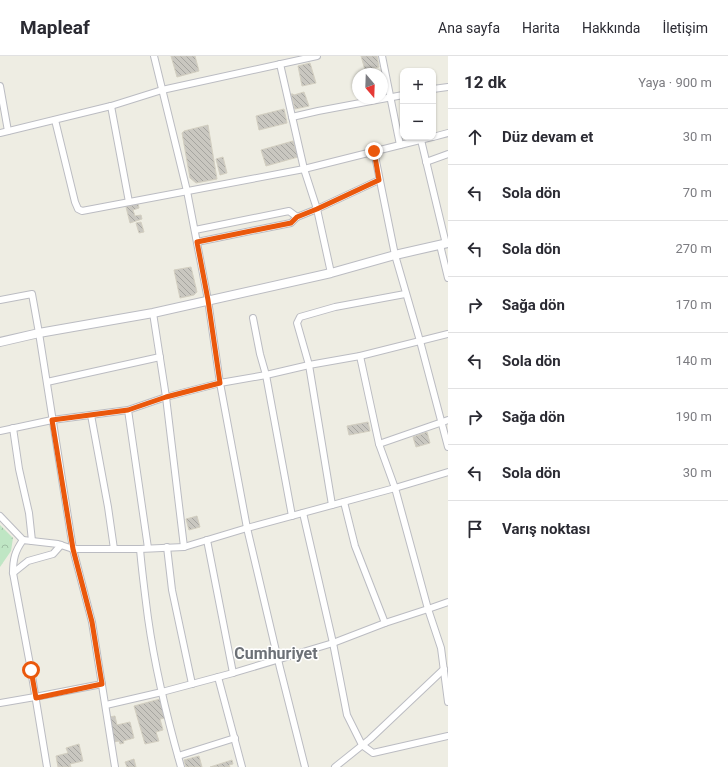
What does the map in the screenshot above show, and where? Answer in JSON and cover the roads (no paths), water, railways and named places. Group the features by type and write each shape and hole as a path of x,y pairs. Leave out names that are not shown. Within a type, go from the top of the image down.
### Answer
{"street":[{"path":"154,56 195,230 208,300 220,383 247,528 305,767"},
{"path":"0,133 111,106 162,90 317,56"},
{"path":"382,56 400,145"},
{"path":"280,64 304,169 317,209 331,273"},
{"path":"0,86 8,131"},
{"path":"436,89 448,87"},
{"path":"292,117 400,95"},
{"path":"111,106 129,202"},
{"path":"55,120 75,202 78,209 82,210 304,169 421,140 445,244 448,278"},
{"path":"436,136 448,133"},
{"path":"374,151 395,255 405,294 445,422 448,447"},
{"path":"426,162 448,154"},
{"path":"197,242 291,223 297,217 379,180"},
{"path":"195,230 289,211 297,217"},
{"path":"0,342 153,312 331,273 395,255 445,244"},
{"path":"0,300 32,294 40,333 52,420 73,549 92,622 115,767"},
{"path":"332,505 309,365 297,323 300,317 335,307 405,294"},
{"path":"153,312 166,397 184,547"},
{"path":"253,318 266,375 292,516"},
{"path":"0,431 52,420 128,410 166,397 220,383 360,356 448,334"},
{"path":"360,356 380,444 395,488 428,609 441,648 448,702"},
{"path":"47,382 160,357"},
{"path":"128,410 148,548"},
{"path":"91,415 114,549"},
{"path":"380,444 445,422"},
{"path":"13,428 19,469 29,513 32,541"},
{"path":"0,516 23,540 61,545 73,549 140,549 184,547 448,472"},
{"path":"344,502 355,546 386,623"},
{"path":"303,513 333,642 347,715 362,745 373,753 448,736"},
{"path":"23,540 18,546 13,562 13,573 47,767"},
{"path":"207,540 233,673"},
{"path":"13,573 28,561 53,554 61,545"},
{"path":"167,548 172,590 192,684"},
{"path":"140,549 148,618 162,692 181,767"},
{"path":"106,705 233,673 333,642 448,602"},
{"path":"441,648 448,646"},
{"path":"335,767 362,745 444,669"},
{"path":"218,677 242,767"},
{"path":"0,703 36,698 102,684"},
{"path":"178,756 235,738"}],"district":[{"name":"Cumhuriyet","path":"276,653"}]}
